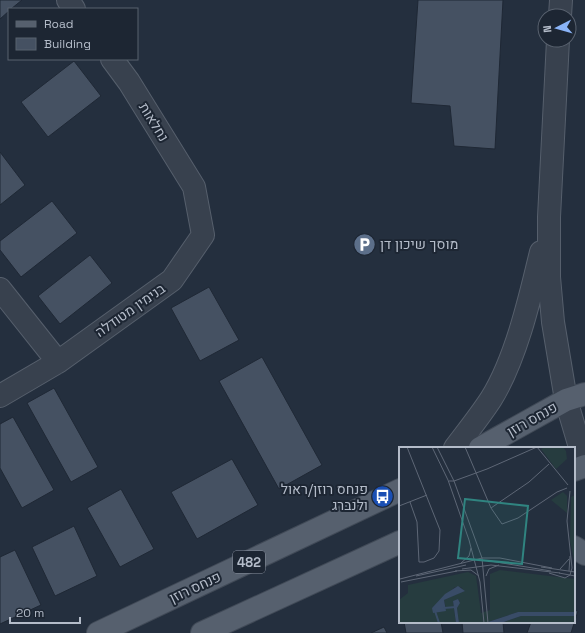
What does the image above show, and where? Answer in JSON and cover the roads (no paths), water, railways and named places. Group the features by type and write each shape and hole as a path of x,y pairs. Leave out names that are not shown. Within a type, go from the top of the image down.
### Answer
{"main road":[{"name":"פנחס רוזן","path":"482,447 575,397"},
{"path":"575,470 585,465"},
{"name":"פנחס רוזן","path":"98,633 399,490"},
{"path":"202,633 399,542"},
{"path":"575,548 585,554"}],"street":[{"path":"558,48 548,217 549,277 553,322 575,397 585,465"},
{"name":"נחלאות","path":"113,60 129,82 194,187"},
{"name":"בנימין מטודלה","path":"0,396 58,362 172,280 203,235 194,187"},
{"path":"456,447 492,398 506,369 519,333 532,287 548,217"},
{"path":"0,289 58,362"}],"place":[{"name":"מוסך שיכון דן","path":"364,244"},
{"name":"פנחס רוזן/ראול ולנברג","path":"383,497"}]}
